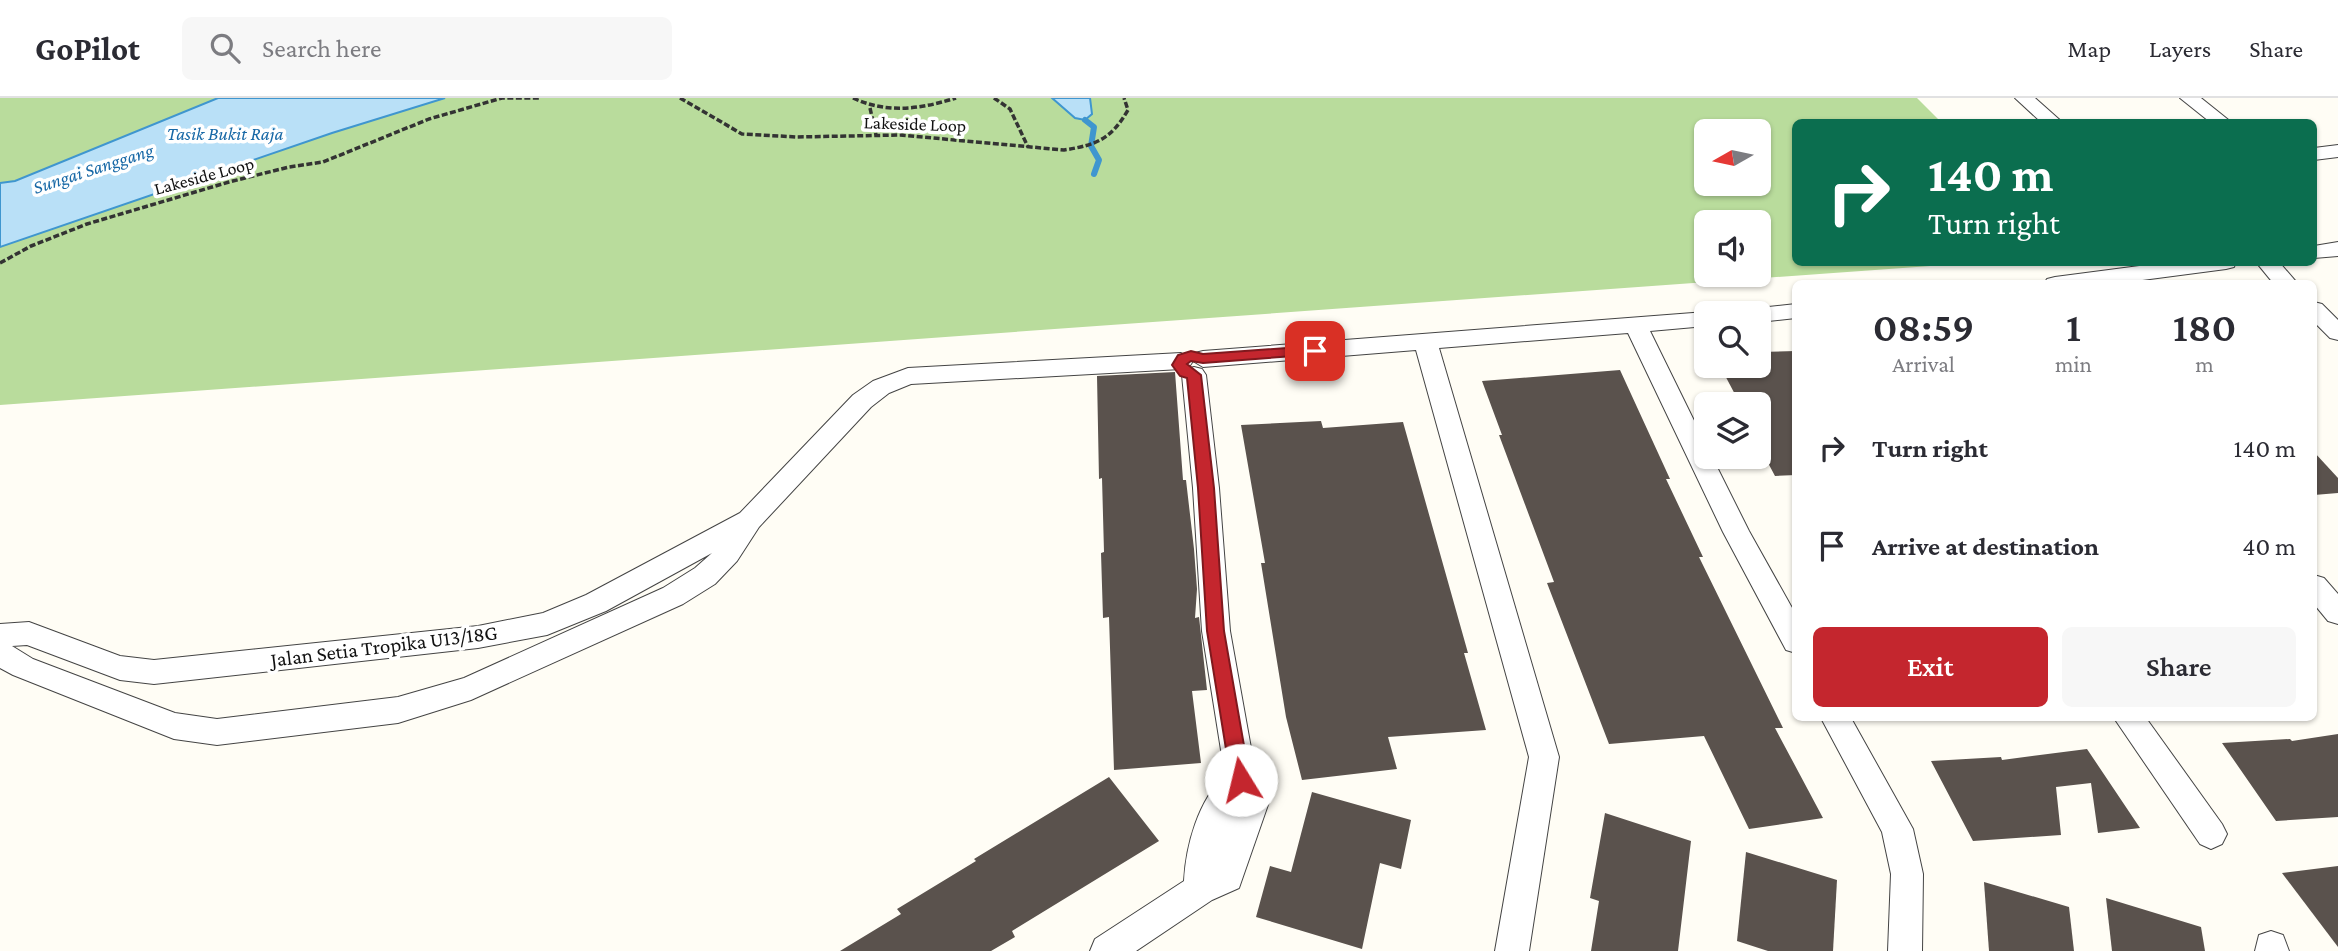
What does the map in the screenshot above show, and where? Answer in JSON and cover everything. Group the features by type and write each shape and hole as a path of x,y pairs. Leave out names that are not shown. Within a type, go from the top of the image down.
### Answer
{"street":[{"path":"2024,98 2048,119"},
{"path":"2189,98 2217,119"},
{"path":"2317,154 2338,151"},
{"path":"2317,252 2338,249"},
{"path":"2082,280 2194,266"},
{"path":"2270,266 2283,280"},
{"path":"1771,314 1792,311"},
{"path":"2317,312 2338,332"},
{"path":"0,653 23,667 174,726 217,732 398,710 471,688 673,596 705,576 728,554 750,520 862,401 881,387 908,376 1193,365 1694,320"},
{"path":"1636,325 1736,532 1792,635"},
{"path":"1426,342 1544,757 1512,951"},
{"path":"1107,951 1200,889 1200,862 1225,793 1241,780 1216,631 1206,488 1193,365"},
{"name":"Jalan Setia Tropika U13/18G","path":"0,635 29,633 111,665 154,672 478,637 547,624 596,603 750,520"},
{"path":"2317,589 2338,613"},
{"path":"1838,721 1897,829 1907,874 1905,951"},
{"path":"2131,721 2211,834"}],"path":[{"name":"Lakeside Loop","path":"0,263 31,246 87,223 253,176 323,162 429,119 502,98 540,98"},
{"name":"Lakeside Loop","path":"680,98 742,134 797,137 935,137 1064,150 1091,146 1116,130 1128,110 1124,98"},
{"path":"853,98 870,108 908,109 956,98"},
{"path":"994,98 1010,109 1028,148"},
{"path":"870,108 876,135"}],"green space":[{"path":"0,98 218,98 15,181 0,183"},
{"path":"445,98 1052,98 1075,118 1092,114 1090,98 1917,98 1938,119 1792,119 1792,266 1930,266 1771,277 1771,210 1694,210 1694,283 0,405 0,247 332,133"}],"water":[{"name":"Tasik Bukit Raja","path":"218,98 445,98 332,133 0,247 0,183 15,181"},
{"path":"1052,98 1090,98 1092,114 1085,120 1075,118"}],"building":[{"path":"1792,351 1792,475 1775,476 1771,468 1771,392 1734,392 1726,378 1771,378 1771,352"},
{"path":"1620,370 1670,479 1666,479 1703,557 1699,557 1783,728 1775,728 1823,818 1749,829 1704,736 1609,744 1547,583 1554,582 1499,435 1502,435 1482,381"},
{"path":"1175,372 1183,480 1186,480 1194,549 1197,589 1195,618 1199,617 1207,690 1192,691 1201,763 1114,770 1109,617 1103,618 1101,553 1104,552 1097,376"},
{"path":"1321,421 1323,428 1403,422 1468,653 1464,653 1486,730 1388,737 1397,769 1302,780 1286,717 1261,563 1265,563 1241,425"},
{"path":"2317,455 2338,478 2338,493 2317,495"},
{"path":"2338,734 2338,817 2276,821 2222,743 2292,741"},
{"path":"2087,749 2140,828 2098,833 2091,783 2056,787 2061,835 1973,841 1931,761 2001,757 2002,760"},
{"path":"1109,777 1159,841 1012,931 1015,937 991,951 840,951 901,914 897,909 976,861 974,859"},
{"path":"1312,792 1411,820 1401,869 1380,863 1362,949 1256,917 1270,866 1291,872"},
{"path":"1605,813 1691,841 1678,951 1591,951 1599,901 1590,898"},
{"path":"1746,852 1837,880 1833,951 1768,951 1737,941"},
{"path":"2338,866 2338,947 2282,873"},
{"path":"1984,882 2069,907 2074,951 1989,951"},
{"path":"2106,898 2201,927 2205,951 2112,951"}],"waterway":[{"path":"1085,120 1094,127 1091,146 1099,160 1094,174"}],"route":[{"path":"1241,780 1216,631 1206,488 1194,375 1185,373 1179,365 1183,359 1191,356 1203,359 1315,351"}],"water label":[{"name":"Sungai Sanggang","path":"93,168"}]}
